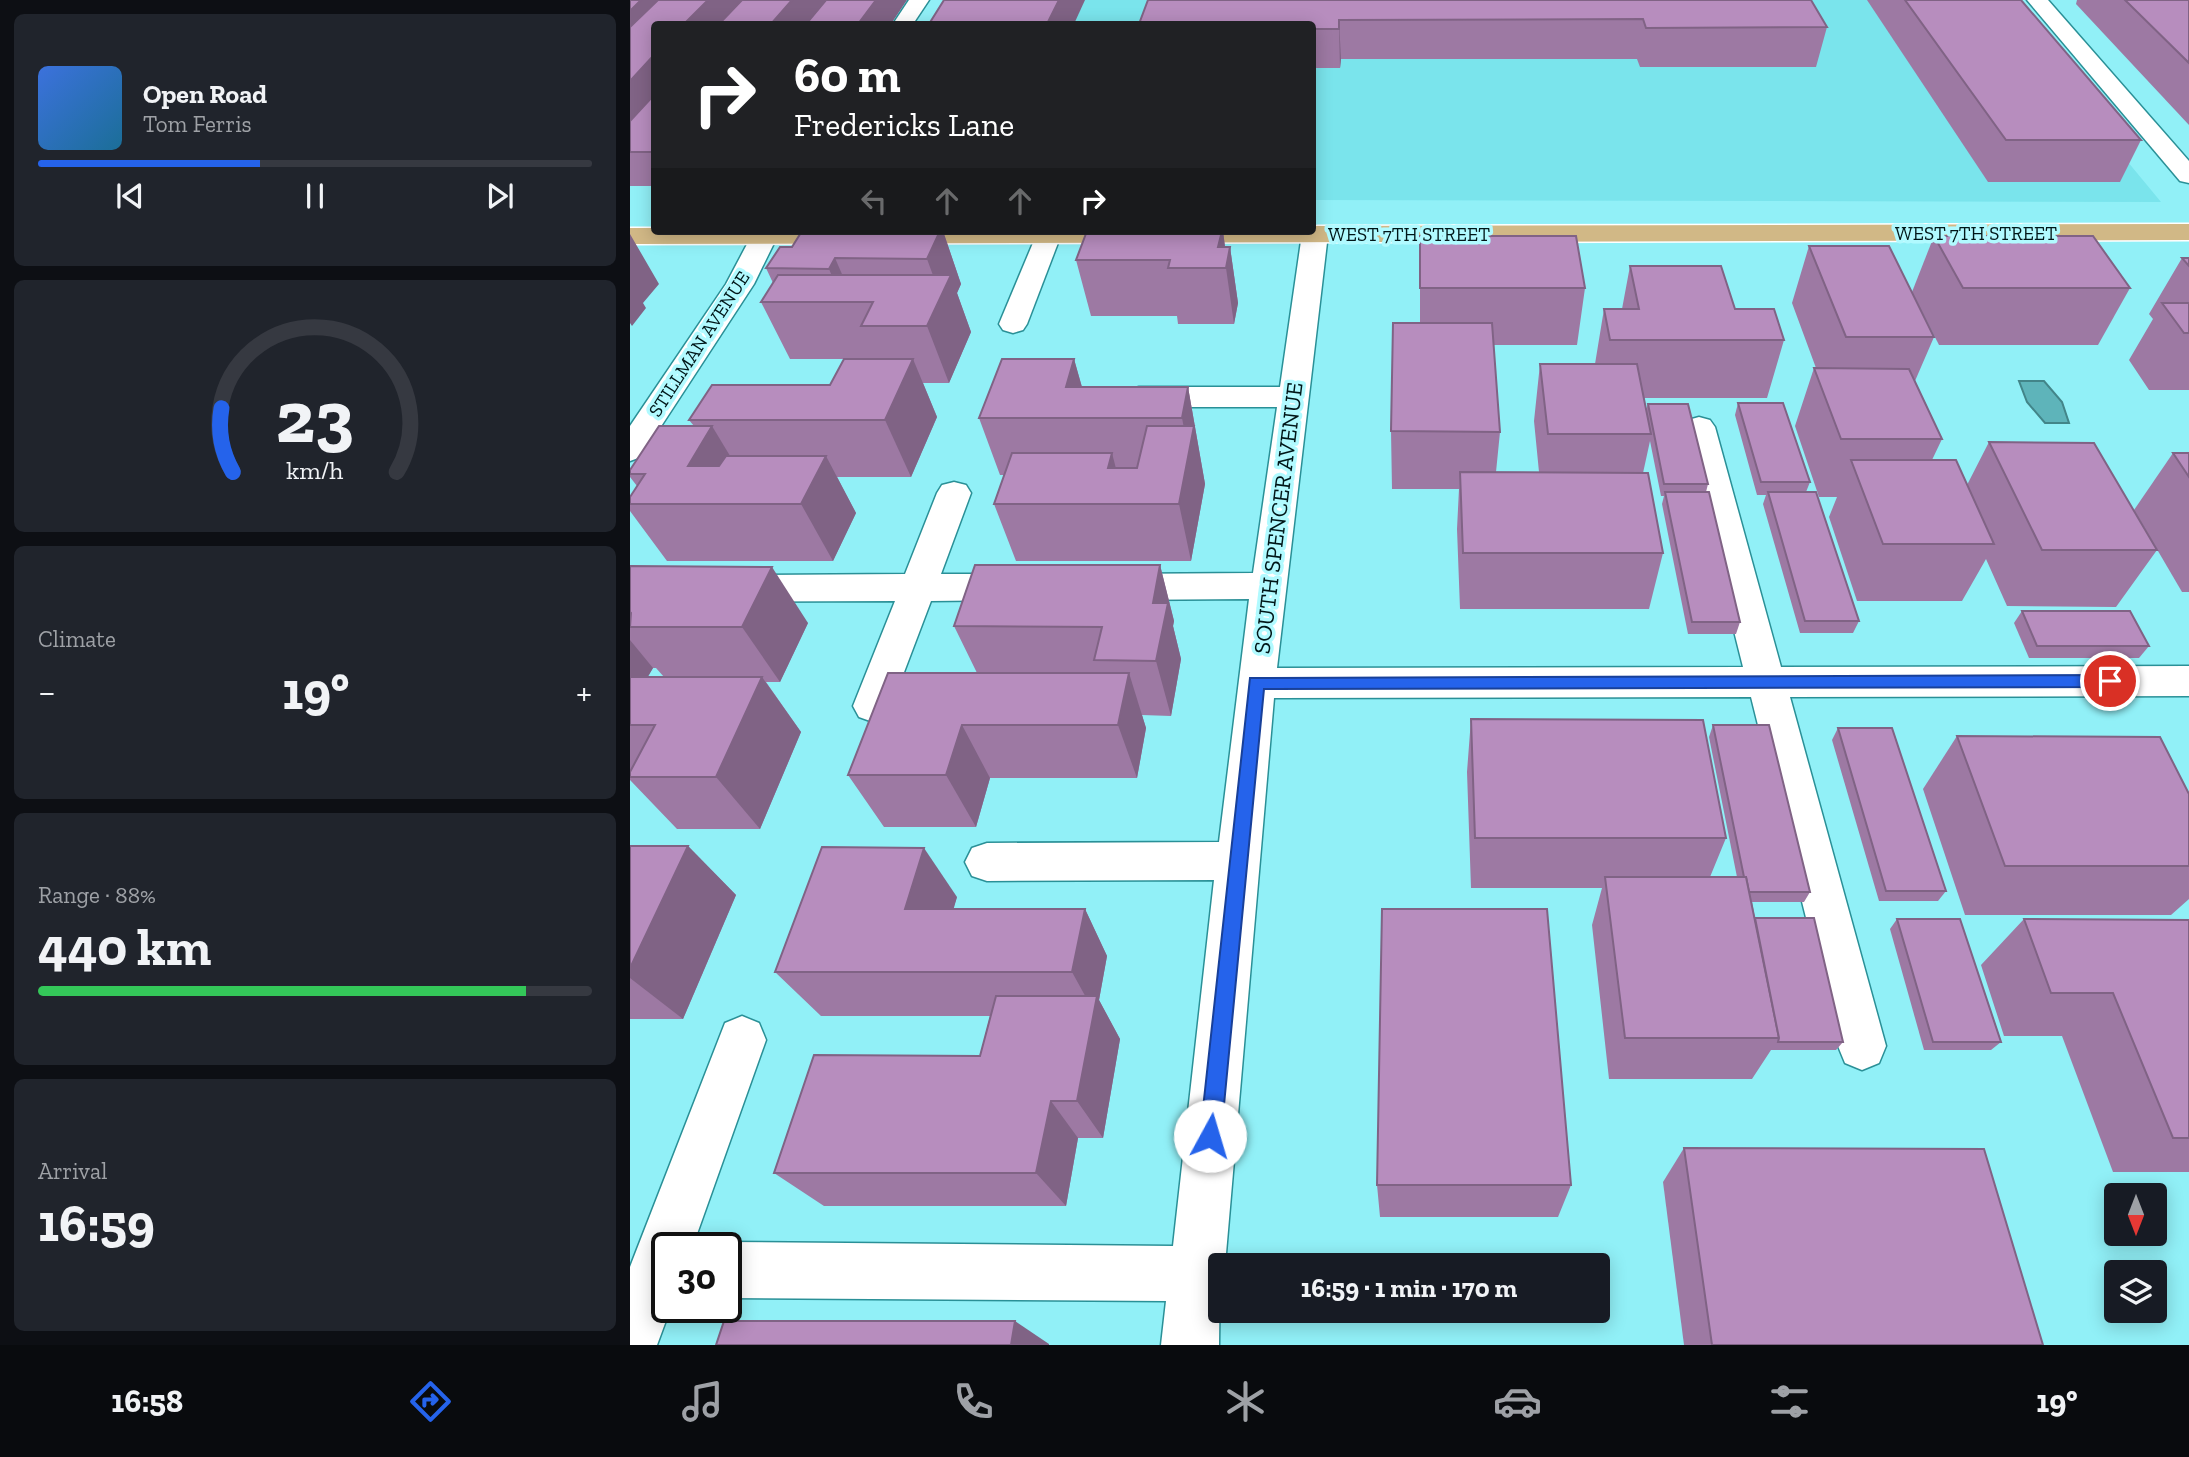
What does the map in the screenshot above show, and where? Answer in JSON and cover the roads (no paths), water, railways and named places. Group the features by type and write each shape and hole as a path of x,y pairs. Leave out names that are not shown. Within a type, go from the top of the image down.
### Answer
{"main road":[{"name":"WEST 7TH STREET","path":"1316,234 2189,232"},
{"name":"WEST 7TH STREET","path":"630,236 651,234"}],"street":[{"path":"905,21 919,0"},
{"path":"2037,0 2189,176"},
{"name":"STILLMAN AVENUE","path":"630,450 740,284 765,235"},
{"path":"1013,324 1048,235"},
{"name":"SOUTH SPENCER AVENUE","path":"1190,1345 1256,683 1315,235"},
{"path":"1116,397 1293,397"},
{"path":"630,400 704,400"},
{"path":"1699,427 1862,1046"},
{"path":"873,706 954,493"},
{"path":"630,589 1269,586"},
{"path":"1256,683 2189,681"},
{"path":"987,862 1238,861"},
{"path":"666,1232 742,1040"},
{"path":"630,1341 651,1270"},
{"path":"742,1270 1196,1274"}]}
